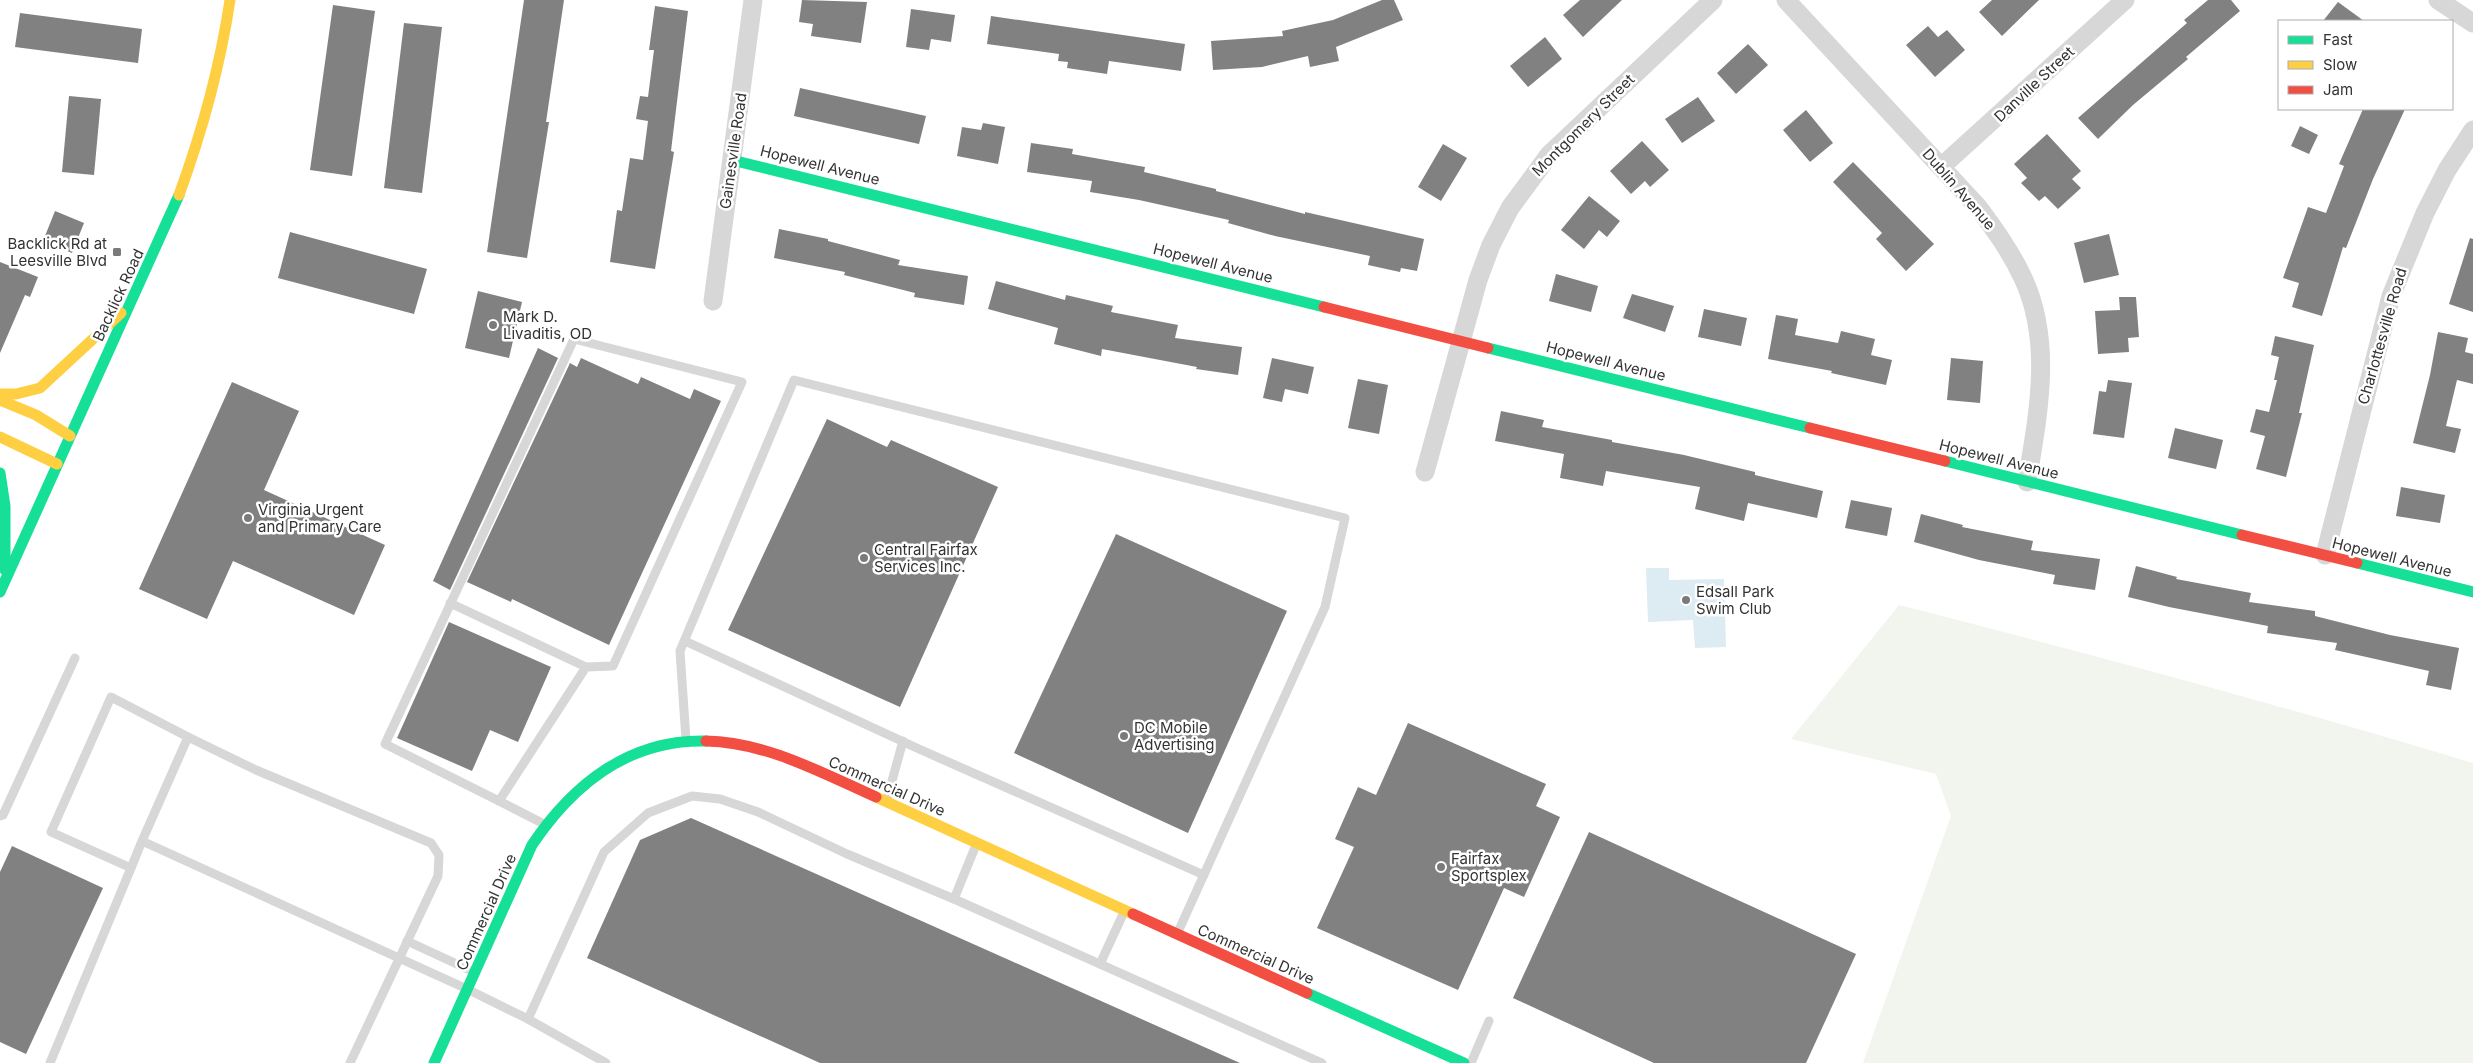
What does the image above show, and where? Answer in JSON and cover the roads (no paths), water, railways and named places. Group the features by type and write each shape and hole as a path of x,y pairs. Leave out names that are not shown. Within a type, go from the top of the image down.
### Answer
{"street":[{"name":"Backlick Road","path":"2,587 179,195 200,136 217,76 230,0"},
{"name":"Gainesville Road","path":"713,301 753,0"},
{"name":"Montgomery Street","path":"1425,472 1478,280 1491,245 1510,208 1531,176 1577,127 1713,0"},
{"name":"Dublin Avenue","path":"1786,0 1978,207 2006,244 2024,279 2033,308 2040,354 2041,382 2027,482"},
{"name":"Danville Street","path":"1941,167 1976,138 2125,0"},
{"path":"2438,0 2473,23"},
{"name":"Charlottesville Road","path":"2325,556 2391,296 2425,213 2447,170 2473,130"},
{"name":"Hopewell Avenue","path":"732,160 2473,592"},
{"path":"0,394 16,394 40,388 130,305"},
{"path":"0,400 36,415 70,436"},
{"path":"0,437 57,464"},
{"path":"0,473 5,506 2,587"},
{"name":"Commercial Drive","path":"434,1063 532,845 544,824 563,801 601,770 648,749 686,742 723,741 754,747 887,801 1124,911 1464,1063"}],"lane":[{"path":"450,603 586,667 613,666 742,382 574,339 450,603 385,744 544,824"},
{"path":"686,742 680,650 794,380 1345,518 1325,607 1177,935"},
{"path":"684,641 903,742 1204,875"},
{"path":"0,816 3,815 75,658"},
{"path":"499,801 586,667"},
{"path":"131,868 51,832 111,697 256,770 431,843 439,855 438,876 350,1063"},
{"path":"50,1063 142,841 188,737"},
{"path":"887,801 903,742"},
{"path":"528,1019 604,852 648,814 692,796 720,800 758,812 847,854 954,899 1322,1063"},
{"path":"142,841 468,989 528,1019 606,1063"},
{"path":"954,899 978,843"},
{"path":"1100,964 1124,911"},
{"path":"407,941 475,972"},
{"path":"1471,1063 1489,1021"}],"place":[{"name":"Backlick Rd at Leesville Blvd","path":"117,252"},
{"name":"Mark D. Livaditis, OD","path":"493,325"},
{"name":"Virginia Urgent and Primary Care","path":"248,518"},
{"name":"Central Fairfax Services Inc.","path":"864,558"},
{"name":"Edsall Park Swim Club","path":"1686,600"},
{"name":"DC Mobile Advertising","path":"1124,736"},
{"name":"Fairfax Sportsplex","path":"1441,867"}]}
